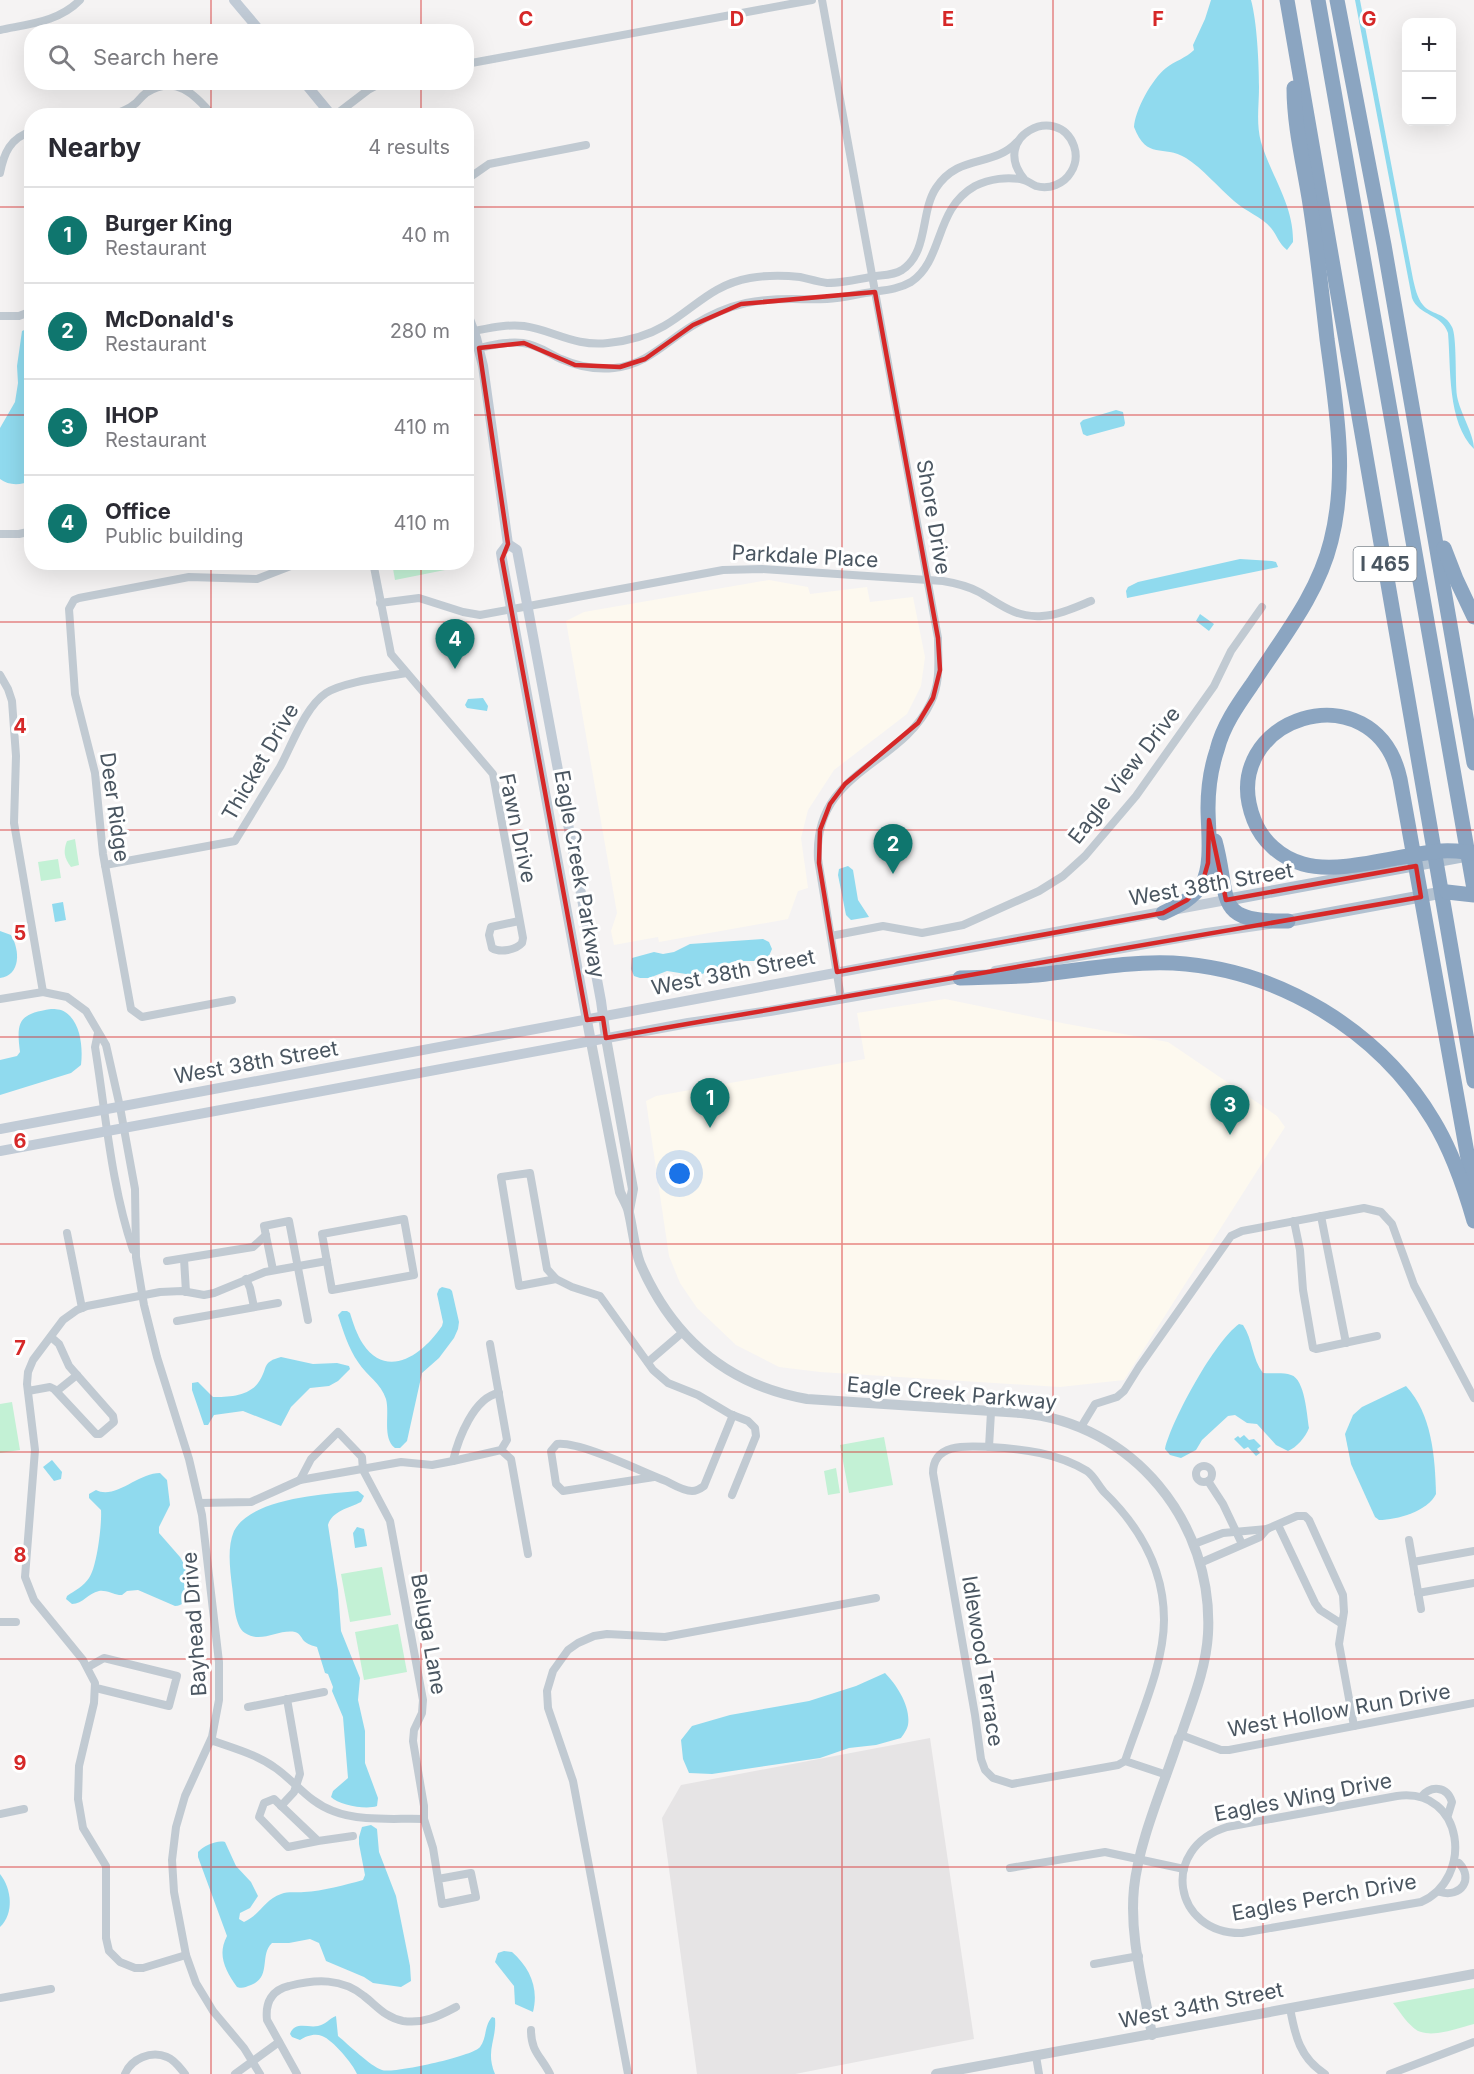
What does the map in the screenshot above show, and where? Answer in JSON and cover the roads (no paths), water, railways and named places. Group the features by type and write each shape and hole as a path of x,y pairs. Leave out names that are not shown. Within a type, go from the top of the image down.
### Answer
{"highway":[{"name":"I 465","path":"1287,0 1474,1081"},
{"name":"I 465","path":"1318,0 1474,889"},
{"path":"1337,0 1384,245 1474,763"},
{"path":"1163,913 1187,900 1202,884 1208,864 1209,791 1216,750 1234,711 1300,614 1314,589 1327,557 1338,499 1340,455 1337,414 1310,205 1294,111 1294,47"},
{"path":"1426,481 1445,551 1474,617"},
{"path":"1474,853 1443,851 1403,863 1321,867 1296,862 1276,850 1257,826 1248,797 1248,782 1252,767 1266,741 1283,726 1297,719 1319,714 1335,714 1357,721 1381,739 1394,758 1400,779 1474,1192"},
{"path":"1209,820 1226,900 1233,910 1243,917 1266,921 1288,921"},
{"path":"1447,892 1474,895"},
{"path":"960,978 1036,975 1128,964 1176,963 1241,975 1293,995 1322,1010 1359,1036 1406,1083 1443,1138 1464,1188 1474,1221"}],"main road":[{"path":"234,0 254,24"},
{"path":"311,90 326,108"},
{"name":"Eagle Creek Parkway","path":"474,339 487,393 508,544 501,553 591,1042"},
{"name":"Eagle Creek Parkway","path":"508,544 517,550 606,1038"},
{"name":"West 38th Street","path":"0,1129 1163,913 1403,863"},
{"name":"West 38th Street","path":"0,1151 606,1038 960,978 1207,933 1410,900 1474,885"}],"street":[{"path":"26,24 53,18 64,13 80,0"},
{"path":"474,63 812,0"},
{"name":"Shore Drive","path":"822,0 940,657 938,682 923,717 909,733 845,784 828,807 820,830 818,859 841,998"},
{"path":"0,30 24,25"},
{"path":"130,108 143,95 152,90"},
{"path":"187,90 206,108"},
{"path":"344,108 368,90"},
{"path":"1041,126 1052,126 1062,130 1069,137 1076,153 1072,171 1059,183 1042,187 1025,180 1008,179 990,181 966,192 957,200 947,215 929,259 920,274 903,286 829,299 776,299 741,304 693,325 645,359 620,367 599,368 575,365 524,343 474,339 508,325 522,326 577,341 611,343 633,339 652,332 672,321 706,295 728,284 747,279 782,276 831,283 897,272 913,261 930,200 943,179 952,171 966,163 997,157 1032,128 1041,126"},
{"path":"0,173 9,146 24,134"},
{"path":"1018,140 1014,162 1025,180"},
{"path":"474,174 489,164 586,145"},
{"path":"0,316 14,317 24,314"},
{"path":"0,534 24,533"},
{"name":"Parkdale Place","path":"380,603 419,598 474,614 710,572 740,569 943,581 978,591 1008,610 1027,615 1052,615 1091,601"},
{"name":"Deer Ridge","path":"232,1000 141,1017 135,1014 130,1007 105,865 95,773 75,694 69,613 72,603 79,598 189,578 257,579 280,570"},
{"name":"Fawn Drive","path":"374,570 389,649 395,661 493,774 523,938 520,946 500,951 492,948 489,935 491,927 519,921"},
{"name":"Eagle View Drive","path":"831,936 884,926 922,933 963,925 1039,891 1059,879 1086,856 1136,796 1214,686 1231,651 1262,607"},
{"name":"Thicket Drive","path":"105,865 235,841 320,698 341,687 406,673"},
{"path":"0,999 44,992 14,823 16,756 12,701 1,680"},
{"name":"Bayhead Drive","path":"44,992 67,997 81,1005 106,1045 135,1189 136,1257 142,1294 154,1347 184,1442 200,1503 207,1545 220,1671 218,1708 211,1740 185,1796 178,1819 173,1844 173,1888 192,1975 206,2001 253,2061 260,2074"},
{"name":"Bayhead Drive","path":"98,1033 95,1047 107,1131 123,1220 136,1257"},
{"name":"Eagle Creek Parkway","path":"606,1038 633,1189 629,1210"},
{"name":"Eagle Creek Parkway","path":"591,1042 620,1192 629,1210 634,1242 641,1264 662,1306 683,1332 709,1357 755,1385 791,1396 823,1402 1049,1416 1081,1427 1117,1447 1148,1473 1173,1504 1194,1544 1200,1563 1207,1599 1207,1640 1200,1679 1140,1858 1134,1888 1133,1911 1152,2035"},
{"path":"555,1279 519,1286 501,1177 530,1173 547,1269 555,1279 600,1296 663,1380 752,1423 756,1436 732,1495"},
{"path":"1081,1427 1095,1404 1117,1397 1124,1391 1231,1236 1242,1231 1364,1208 1381,1212 1394,1226 1414,1285 1474,1398"},
{"path":"1321,1216 1347,1343"},
{"path":"404,1219 414,1275 332,1290 327,1261 322,1234 404,1219"},
{"path":"273,1270 264,1226 289,1221 308,1320"},
{"path":"1294,1221 1313,1348 1377,1336"},
{"path":"67,1233 82,1308"},
{"path":"167,1262 253,1247 266,1235"},
{"path":"184,1259 186,1292"},
{"path":"186,1955 143,1968 135,1968 127,1967 117,1960 108,1947 106,1866 83,1828 78,1799 79,1766 96,1688 88,1667 34,1600 26,1581 25,1564 36,1450 27,1381 29,1368 63,1320 82,1308 142,1294 168,1291 214,1293 273,1270 327,1261"},
{"path":"246,1279 254,1307"},
{"path":"177,1321 278,1303"},
{"path":"648,1362 683,1332"},
{"path":"28,1391 50,1387 57,1391 93,1433 99,1434 114,1422 114,1418 67,1362 59,1344 51,1336"},
{"path":"200,1503 251,1502 300,1480 405,1462 432,1465 501,1450 507,1440 490,1344"},
{"path":"57,1391 77,1375"},
{"path":"453,1461 459,1440 478,1404 492,1394 499,1393"},
{"path":"989,1447 991,1412"},
{"path":"654,1477 569,1491 560,1489 556,1484 551,1455 553,1447 557,1444 568,1443 687,1490 695,1491 703,1487 733,1415"},
{"name":"Beluga Lane","path":"300,1480 310,1459 338,1432 362,1457 363,1470 390,1521 418,1668 423,1709 412,1741 424,1806 424,1819 433,1848 442,1904 476,1898 471,1872 438,1879"},
{"name":"Idlewood Terrace","path":"952,1447 989,1447 1044,1454 1090,1473 1123,1510 1144,1542 1158,1576 1164,1612 1160,1656 1125,1761 1118,1765 1012,1784 993,1779 983,1766 933,1471 938,1456 952,1447"},
{"path":"501,1450 511,1459 528,1554"},
{"path":"1208,1481 1223,1504 1242,1544"},
{"path":"1194,1544 1223,1533 1267,1529 1297,1516 1305,1516 1343,1595 1345,1607 1339,1649 1354,1726"},
{"path":"1278,1525 1315,1603 1342,1624"},
{"path":"1200,1563 1260,1537 1267,1529"},
{"path":"1409,1540 1421,1610"},
{"path":"1413,1562 1474,1551"},
{"path":"1418,1593 1474,1583"},
{"path":"628,2074 570,1771 547,1704 548,1687 553,1671 568,1650 594,1636 607,1634 665,1637 876,1598"},
{"path":"0,1622 16,1622"},
{"path":"88,1667 104,1658 177,1676 170,1706 96,1688"},
{"path":"248,1707 324,1692"},
{"path":"281,1806 294,1792 300,1774 287,1699"},
{"name":"West Hollow Run Drive","path":"1180,1737 1221,1750 1229,1750 1474,1703"},
{"path":"211,1740 263,1760 285,1775 319,1805 342,1814 358,1817 424,1819"},
{"path":"1125,1761 1167,1775"},
{"name":"Eagles Wing Drive","path":"1421,1797 1430,1789 1438,1788 1444,1791 1452,1802 1448,1815"},
{"name":"Eagles Wing Drive","path":"1184,1869 1197,1843 1207,1834 1227,1827 1401,1796 1421,1797 1441,1807 1454,1824 1460,1840"},
{"path":"318,1842 274,1799 264,1803 259,1817 288,1846 318,1842 353,1836"},
{"path":"0,1814 24,1809"},
{"name":"Eagles Perch Drive","path":"1184,1869 1185,1894 1194,1913 1210,1926 1230,1933 1246,1932 1421,1902 1440,1892 1453,1876 1459,1863 1460,1840"},
{"path":"1010,1868 1100,1852 1118,1853 1184,1869"},
{"name":"Eagles Perch Drive","path":"1440,1892 1456,1893 1462,1888 1466,1874 1459,1863"},
{"path":"1094,1964 1139,1956"},
{"name":"West 34th Street","path":"936,2074 1474,1974"},
{"path":"297,2074 267,2022 269,2000 277,1989 302,1982 327,1981 351,1988 379,2010 401,2021 418,2022 435,2019 456,2007"},
{"path":"0,1998 51,1989"},
{"path":"1290,2008 1295,2035 1302,2051 1322,2073"},
{"path":"531,2030 534,2050 550,2074"},
{"path":"235,2074 279,2042"},
{"path":"1390,2074 1412,2070 1474,2042"},
{"path":"125,2074 130,2064 136,2059 158,2055 173,2060 185,2074"},
{"path":"1036,2056 1039,2074"}],"water":[{"path":"1211,0 1251,0 1258,55 1259,135 1290,216 1293,242 1287,250 1267,224 1234,201 1192,162 1178,154 1150,148 1139,138 1134,127 1141,104 1155,79 1166,68 1194,50 1193,45"},
{"path":"1355,0 1360,0 1415,289 1423,305 1446,319 1454,332 1457,396 1474,449 1465,438 1455,410 1450,378 1448,333 1441,322 1415,304 1412,298"},
{"path":"24,330 24,483 11,484 0,479 0,428 15,402 22,331"},
{"path":"1116,410 1123,412 1124,426 1087,436 1083,434 1080,423 1083,420"},
{"path":"1240,559 1272,561 1276,562 1278,567 1127,598 1128,587 1138,582"},
{"path":"1200,614 1214,624 1209,631 1196,621"},
{"path":"483,698 488,706 487,711 467,708 465,705 468,699"},
{"path":"848,866 853,870 858,900 869,917 851,920 846,915 838,875 839,869"},
{"path":"63,902 66,920 55,922 52,904"},
{"path":"0,931 11,935 16,948 17,961 12,972 0,978"},
{"path":"763,939 769,942 772,949 768,958 761,961 735,961 702,974 667,971 649,978 634,976 631,969 632,958 654,952 663,954 674,952 690,944"},
{"path":"51,1009 63,1011 75,1022 81,1043 81,1065 71,1073 0,1095 0,1060 17,1056 20,1052 19,1033 22,1021 32,1013"},
{"path":"442,1287 452,1291 459,1322 458,1329 439,1358 422,1373 407,1441 400,1448 395,1448 389,1438 384,1393 355,1357 346,1340 338,1315 342,1311 350,1313 363,1344 373,1355 383,1361 394,1362 416,1353 442,1326 437,1294"},
{"path":"1239,1324 1243,1325 1249,1337 1259,1368 1263,1373 1288,1374 1296,1378 1306,1407 1309,1428 1307,1432 1298,1445 1288,1451 1276,1445 1257,1424 1247,1423 1235,1415 1228,1416 1202,1440 1196,1450 1181,1458 1170,1455 1165,1449 1185,1401 1218,1346"},
{"path":"281,1357 313,1364 337,1363 349,1366 350,1369 329,1386 310,1388 291,1407 281,1426 243,1411 214,1415 208,1425 204,1425 192,1390 192,1383 198,1382 213,1397 239,1394 256,1385 268,1363"},
{"path":"1406,1386 1422,1409 1427,1423 1435,1465 1436,1494 1419,1510 1379,1520 1375,1517 1351,1464 1345,1434 1353,1415 1362,1407"},
{"path":"1244,1435 1249,1440 1254,1439 1261,1446 1257,1449 1260,1453 1256,1456 1248,1447 1244,1449 1234,1439"},
{"path":"52,1460 62,1472 61,1479 54,1481 43,1467"},
{"path":"160,1473 167,1480 170,1505 159,1527 159,1533 180,1557 190,1575 184,1587 188,1594 185,1601 175,1606 138,1590 127,1591 122,1595 95,1592 72,1604 66,1599 67,1596 89,1578 98,1545 101,1510 89,1498 89,1494 96,1490 111,1492 143,1477"},
{"path":"358,1491 364,1496 361,1502 337,1513 328,1525 338,1590 341,1631 360,1678 358,1700 365,1731 365,1763 378,1798 377,1806 372,1807 346,1804 331,1797 333,1791 348,1778 343,1717 317,1647 305,1642 295,1632 257,1637 241,1630 235,1612 230,1572 230,1544 234,1531 243,1520 256,1511 309,1496"},
{"path":"357,1527 364,1529 367,1546 355,1548 353,1533"},
{"path":"885,1673 898,1690 907,1711 908,1725 901,1738 876,1745 849,1748 820,1758 712,1774 689,1773 683,1759 681,1740 692,1726 730,1715 809,1701 856,1686"},
{"path":"371,1825 377,1829 379,1852 396,1896 411,1981 401,1987 373,1983 326,1961 319,1943 310,1939 272,1943 266,1954 261,1977 251,1985 237,1987 224,1962 223,1950 227,1936 198,1852 210,1844 225,1842 236,1866 251,1882 258,1896 250,1908 240,1913 239,1919 244,1922 254,1916 275,1896 341,1886 363,1880 365,1875 359,1837 362,1827"},
{"path":"0,1874 7,1887 10,1901 8,1915 0,1927"},
{"path":"512,1952 518,1958 532,1979 535,1995 533,2012 515,2004 514,1986 495,1962 498,1953"},
{"path":"336,2016 338,2036 371,2064 389,2071 433,2063 474,2051 482,2043 489,2021 492,2017 495,2018 491,2058 495,2074 357,2074 342,2053 326,2038 314,2035 300,2040 290,2034 298,2026 321,2025"}],"place":[{"name":"Office","path":"455,669"},
{"name":"McDonald's","path":"893,874"},
{"name":"Burger King","path":"710,1128"},
{"name":"IHOP","path":"1230,1135"}]}
